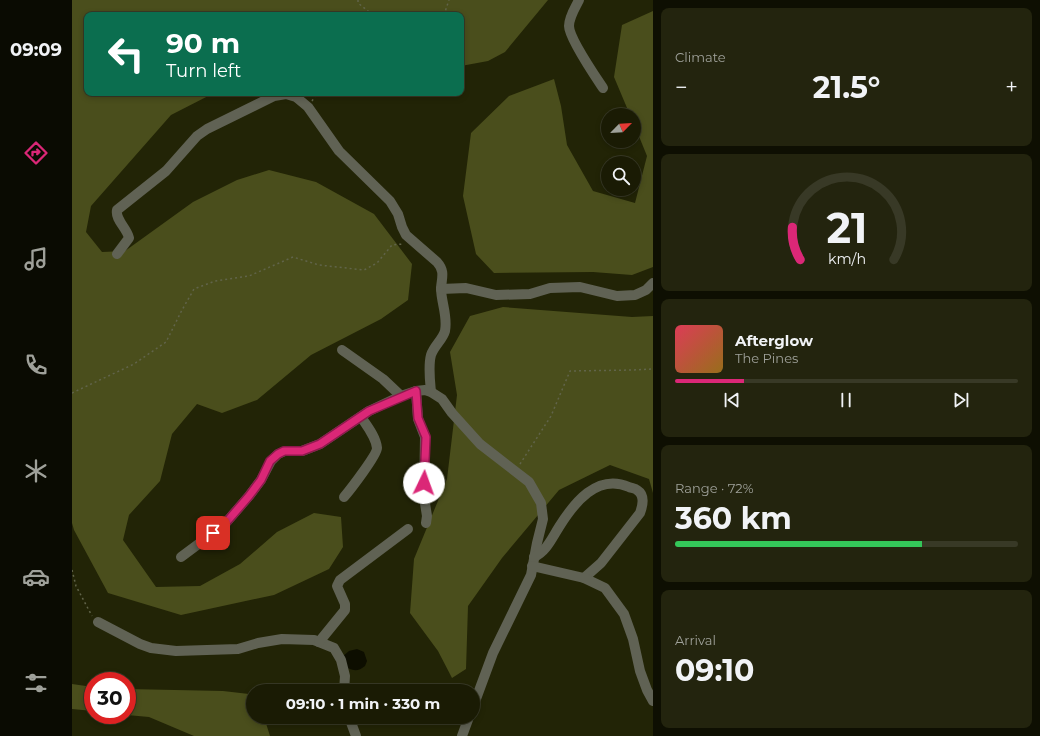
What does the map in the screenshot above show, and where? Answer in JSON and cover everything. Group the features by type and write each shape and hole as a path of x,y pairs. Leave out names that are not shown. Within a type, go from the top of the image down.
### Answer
{"street":[{"path":"578,0 570,20 569,27 585,61 603,88"},
{"path":"117,254 129,238 117,218 117,210 163,174 197,136 207,128 274,96"},
{"path":"293,96 308,107 339,151 390,201 398,214 404,231 412,242 441,266 443,273 441,289 446,317 445,332 431,355 430,377 432,392"},
{"path":"441,289 466,288 496,295 530,294 550,288 580,287 617,296 635,295 646,290 653,283"},
{"path":"342,350 383,379 401,396"},
{"path":"181,557 224,525 249,496 261,480 270,461 278,454 284,451 302,451 320,444 369,411 401,396 416,391 425,390 432,392 442,399 480,444 530,482 541,503 543,519 531,575 492,653 480,687"},
{"path":"416,391 418,418 426,437 424,483 424,497 427,516 426,523"},
{"path":"344,497 373,459 377,451 375,441 361,417"},
{"path":"533,562 542,552 570,511 591,490 606,483 614,482 637,490 643,498 643,506 640,513 601,562 584,578"},
{"path":"319,642 345,610 345,604 338,586 340,580 408,529"},
{"path":"533,562 584,578 605,588 624,614 633,639 640,670 647,690 653,701"},
{"path":"98,622 140,644 152,648 176,651 238,648 282,639 314,640 334,648 341,660 345,676 344,684"},
{"path":"352,724 356,736"},
{"path":"462,736 466,724"}],"path":[{"path":"358,0 358,3 369,12"},
{"path":"445,12 449,0"},
{"path":"72,393 134,364 166,342 194,289 215,281 249,276 293,257 319,265 364,270 377,263 392,245 412,242"},
{"path":"515,470 551,416 570,371 653,369"},
{"path":"72,570 76,586 93,617 98,622"}],"green space":[{"path":"72,0 548,0 505,52 488,61 464,65 464,12 84,12 84,96 208,96 171,115 91,206 86,232 102,252 125,251 193,202 237,180 269,170 316,182 374,214 412,264 408,300 381,319 311,355 257,400 222,413 197,404 172,434 160,481 129,515 123,540 156,587 200,586 240,564 277,532 314,513 341,517 343,547 329,569 274,595 181,615 108,593 74,530 72,523"},
{"path":"653,11 653,267 632,275 593,272 494,273 476,254 463,196 471,133 509,96 554,79 561,106 567,145 593,191 601,193 601,196 610,196 635,203 637,196 641,196 641,180 647,156 641,141 641,108 627,108 614,77 622,25"},
{"path":"503,307 632,317 653,316 653,493 649,479 610,465 559,490 502,558 468,606 466,669 452,678 438,651 410,613 414,559 447,479 457,395 450,352 470,316"},
{"path":"72,684 84,686 84,710 72,709"},
{"path":"136,689 223,691 246,694 246,724 266,724 270,736 194,736 149,717 136,716"}],"shaded area":[{"path":"357,649 364,652 367,661 365,666 355,670 344,666 342,657 349,651"}],"route":[{"path":"213,533 224,525 249,496 261,480 270,461 278,454 284,451 302,451 320,444 369,411 401,396 416,391 418,418 426,437 424,483"}]}
